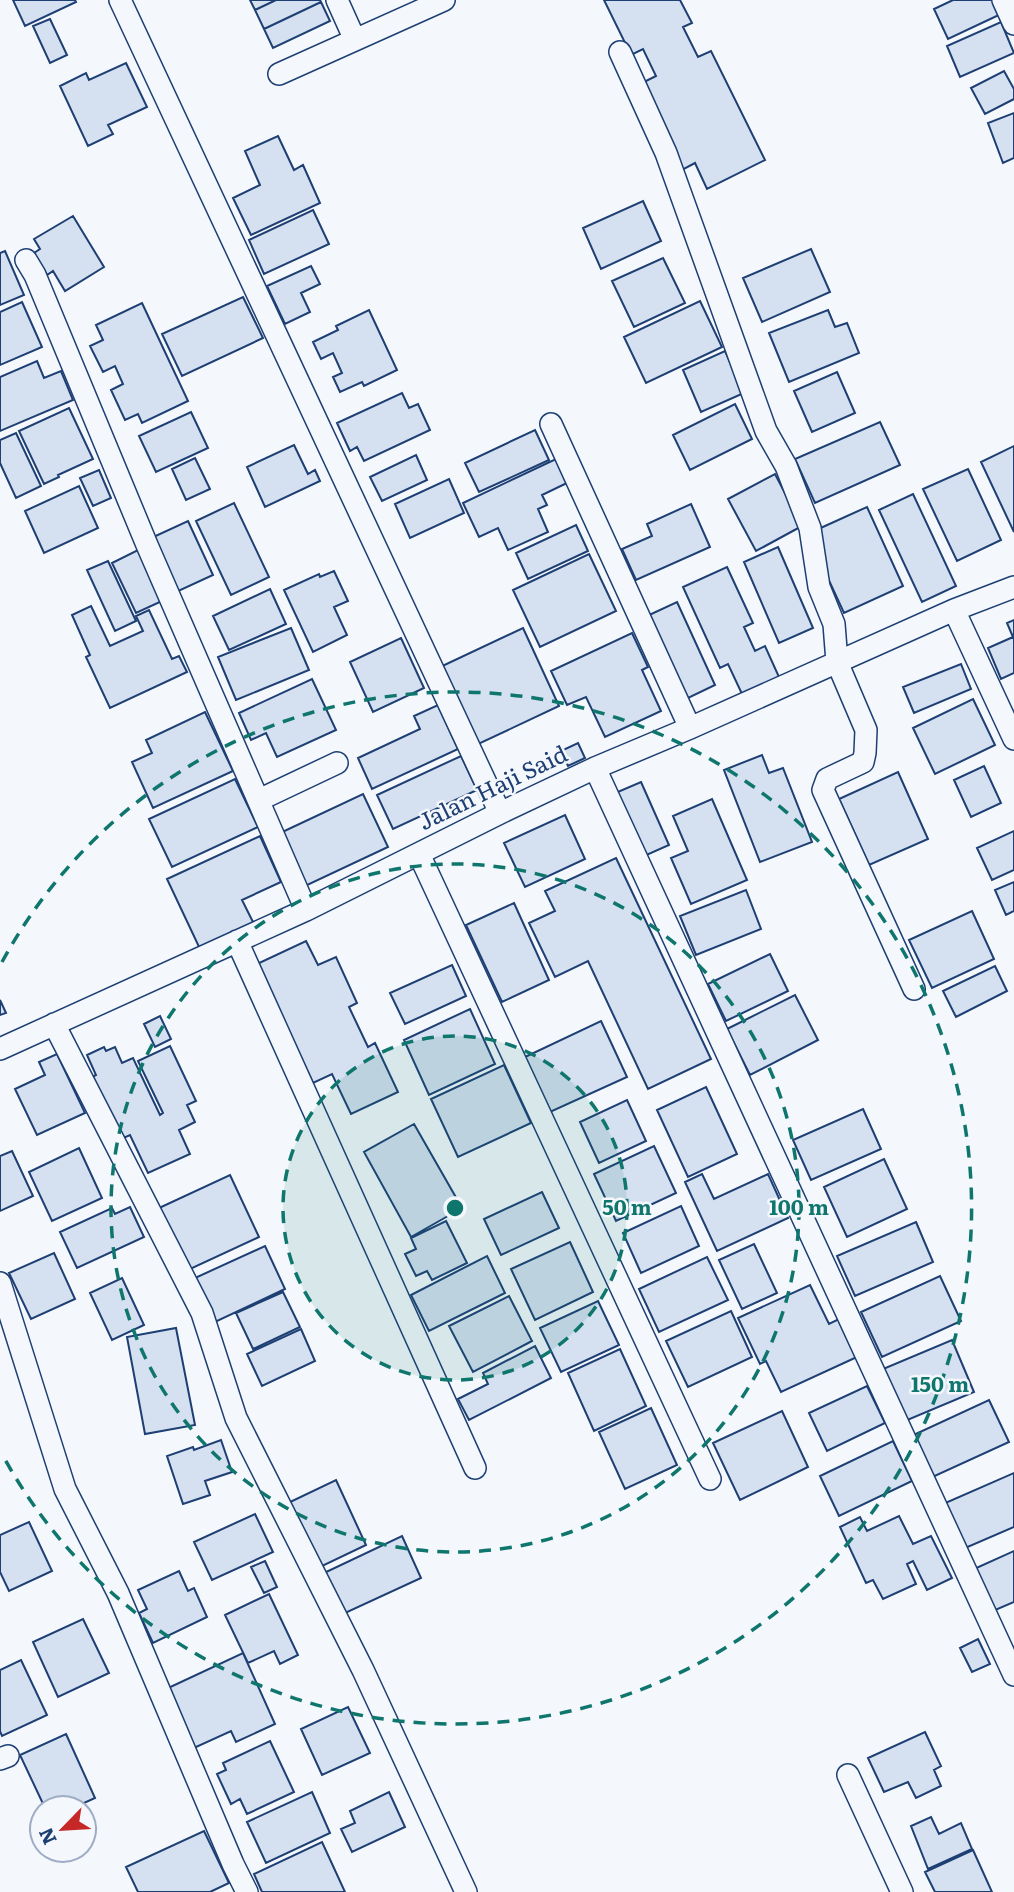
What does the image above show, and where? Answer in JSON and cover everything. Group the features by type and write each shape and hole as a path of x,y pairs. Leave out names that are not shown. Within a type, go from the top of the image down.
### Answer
{"street":[{"path":"120,0 500,813"},
{"path":"337,0 355,40"},
{"path":"279,74 444,0"},
{"path":"1003,0 1014,24"},
{"path":"620,52 666,153 766,431 786,466 810,528 819,587 834,624 836,662 866,730 863,762 827,779 823,790 914,989"},
{"path":"26,260 35,275 147,545 306,910"},
{"path":"551,424 691,728"},
{"name":"Jalan Haji Said","path":"0,1049 306,910 595,768 954,610 1014,587"},
{"path":"954,610 1014,739"},
{"path":"260,800 337,763"},
{"path":"595,768 1014,1675"},
{"path":"419,854 710,1479"},
{"path":"237,941 475,1468"},
{"path":"54,1024 202,1313 236,1418 362,1670 466,1892"},
{"path":"0,1283 65,1489 118,1592 247,1892"},
{"path":"848,1775 902,1892"}],"building":[{"path":"13,0 75,0 76,2 25,26"},
{"path":"250,0 276,0 255,10"},
{"path":"276,0 321,2 264,29 255,10"},
{"path":"604,0 680,0 692,23 683,27 698,57 711,51 765,160 707,189 695,163 682,170 640,84 656,76 643,49 631,55"},
{"path":"953,0 994,0 1001,14 948,39 934,9"},
{"path":"321,2 330,21 273,48 264,29"},
{"path":"50,19 67,55 50,63 33,26"},
{"path":"1001,22 1014,53 960,77 947,46"},
{"path":"126,63 147,107 108,125 113,134 88,146 60,86 86,73 89,80"},
{"path":"1004,71 1014,89 1014,99 985,114 971,88"},
{"path":"1014,113 1014,158 1003,163 988,123"},
{"path":"278,136 294,170 303,165 320,203 251,235 233,198 260,185 245,151"},
{"path":"643,201 661,241 601,269 583,228"},
{"path":"313,210 329,244 264,274 249,240"},
{"path":"73,216 104,267 65,291 53,271 47,275 34,253 40,249 34,239"},
{"path":"811,249 830,292 762,322 743,278"},
{"path":"5,251 24,295 0,305 0,253"},
{"path":"663,258 685,303 634,327 612,281"},
{"path":"311,266 320,284 301,293 310,312 285,324 267,286"},
{"path":"243,297 263,338 182,376 162,334"},
{"path":"700,301 722,347 646,383 624,337"},
{"path":"22,302 42,347 0,365 0,312"},
{"path":"142,303 188,401 142,423 138,414 125,420 111,390 123,384 115,366 103,372 90,346 103,340 96,325"},
{"path":"369,310 397,370 364,386 362,382 340,392 333,377 342,373 333,353 321,359 313,342 338,330 336,326"},
{"path":"828,310 835,327 847,323 859,353 789,382 769,333"},
{"path":"725,351 744,393 701,412 683,370"},
{"path":"37,361 44,378 61,371 73,400 0,431 0,377"},
{"path":"837,372 855,413 812,432 794,391"},
{"path":"402,393 409,408 418,404 430,430 364,461 357,447 350,451 337,423"},
{"path":"735,404 752,439 690,470 673,435"},
{"path":"69,408 93,459 44,484 19,431"},
{"path":"191,412 208,448 156,472 139,436"},
{"path":"880,422 900,465 815,503 795,459"},
{"path":"535,430 549,460 479,492 465,463"},
{"path":"16,433 41,486 16,498 0,463 0,440"},
{"path":"294,445 308,474 315,470 320,481 265,507 247,467"},
{"path":"1014,446 1014,532 981,462"},
{"path":"416,455 427,480 382,501 370,477"},
{"path":"195,458 210,489 186,500 172,469"},
{"path":"556,459 567,483 542,495 547,505 538,509 548,532 508,550 498,528 479,537 463,503"},
{"path":"968,469 1001,540 957,561 923,489"},
{"path":"99,470 111,498 93,506 80,478"},
{"path":"775,474 802,526 756,551 728,499"},
{"path":"449,479 464,513 410,538 395,504"},
{"path":"79,486 98,528 44,553 25,511"},
{"path":"913,494 956,586 922,602 879,510"},
{"path":"234,503 269,577 231,595 196,521"},
{"path":"691,504 710,547 636,580 622,549 652,536 647,524"},
{"path":"867,507 903,586 844,613 814,548 814,531"},
{"path":"188,521 213,575 174,593 149,539"},
{"path":"576,525 588,551 528,579 516,553"},
{"path":"778,547 813,628 779,643 744,562"},
{"path":"138,550 162,601 136,613 112,563"},
{"path":"589,554 616,611 540,647 513,590"},
{"path":"108,561 136,621 115,631 87,570"},
{"path":"727,567 753,623 744,627 755,651 765,646 779,677 742,694 728,664 720,668 683,587"},
{"path":"334,571 348,601 334,607 347,635 313,652 284,590 319,574 320,577"},
{"path":"270,589 286,624 229,650 213,616"},
{"path":"677,602 715,685 686,699 647,616"},
{"path":"91,606 110,646 143,631 136,616 149,610 172,659 179,656 187,672 110,708 86,657 90,655 72,615"},
{"path":"1014,620 1014,673 1001,679 988,648 1013,637 1007,623"},
{"path":"291,628 309,670 236,700 218,657"},
{"path":"523,628 559,706 474,746 438,668"},
{"path":"632,633 648,667 642,670 661,711 605,737 586,697 567,705 551,671"},
{"path":"401,638 424,688 373,712 350,662"},
{"path":"961,664 971,689 914,713 903,687"},
{"path":"312,679 336,730 277,757 266,733 251,740 239,713"},
{"path":"973,699 995,745 935,774 913,728"},
{"path":"438,705 458,749 372,789 358,758 420,729 414,716"},
{"path":"205,712 233,771 153,808 132,762 152,753 146,740"},
{"path":"578,743 585,758 568,766 561,751"},
{"path":"762,755 769,773 783,768 812,842 760,862 724,770"},
{"path":"461,756 477,790 393,829 377,795"},
{"path":"984,766 1001,803 971,817 954,780"},
{"path":"898,772 928,839 869,865 839,799"},
{"path":"235,779 258,827 172,867 149,819"},
{"path":"641,782 669,845 642,857 613,794"},
{"path":"363,794 388,847 303,887 278,834"},
{"path":"712,799 747,880 691,904 671,858 688,851 673,816"},
{"path":"565,815 585,859 525,887 504,843"},
{"path":"1014,831 1014,870 992,880 977,848"},
{"path":"260,836 281,882 242,900 254,924 200,949 167,879"},
{"path":"616,858 711,1059 648,1089 588,961 555,977 529,923 555,911 545,891"},
{"path":"1014,882 1014,911 1006,915 995,890"},
{"path":"746,890 761,929 696,955 680,916"},
{"path":"514,903 549,980 502,1002 466,925"},
{"path":"972,911 994,959 932,988 909,940"},
{"path":"306,941 318,965 336,957 357,1003 349,1007 368,1047 375,1043 398,1092 351,1114 332,1074 313,1083 257,964"},
{"path":"770,954 788,991 726,1021 708,984"},
{"path":"452,965 466,996 405,1024 390,993"},
{"path":"995,966 1007,991 956,1017 943,991"},
{"path":"795,995 818,1040 750,1075 727,1029"},
{"path":"0,1000 6,1013 0,1015"},
{"path":"470,1009 495,1064 429,1095 404,1040"},
{"path":"160,1016 171,1039 155,1047 144,1024"},
{"path":"601,1021 627,1077 550,1112 525,1057"},
{"path":"170,1046 196,1101 187,1105 195,1122 179,1130 190,1154 148,1173 130,1135 119,1140 90,1078 96,1075 87,1055 104,1047 106,1051 115,1047 122,1063 133,1058 160,1115 163,1113 138,1061"},
{"path":"57,1054 85,1113 37,1135 15,1089 45,1075 39,1062"},
{"path":"504,1065 531,1123 458,1157 431,1099"},
{"path":"706,1087 737,1154 688,1177 657,1110"},
{"path":"627,1100 646,1141 599,1163 580,1122"},
{"path":"863,1109 881,1149 811,1180 793,1140"},
{"path":"414,1124 462,1208 411,1237 364,1152"},
{"path":"654,1146 676,1193 616,1221 594,1174"},
{"path":"79,1148 102,1198 52,1221 29,1172"},
{"path":"12,1151 33,1196 0,1211 0,1156"},
{"path":"884,1159 907,1209 847,1237 824,1187"},
{"path":"702,1174 714,1199 768,1174 788,1218 717,1251 685,1182"},
{"path":"230,1175 259,1237 188,1270 159,1208"},
{"path":"542,1192 559,1228 501,1255 484,1219"},
{"path":"681,1206 699,1246 641,1273 623,1233"},
{"path":"130,1207 144,1237 77,1268 60,1232 112,1208 115,1214"},
{"path":"446,1221 467,1263 432,1280 427,1271 416,1276 405,1254 416,1249 411,1238"},
{"path":"916,1222 933,1262 855,1296 837,1256"},
{"path":"570,1242 593,1292 535,1320 511,1269"},
{"path":"754,1244 777,1293 742,1309 719,1260"},
{"path":"265,1246 285,1289 215,1322 195,1278"},
{"path":"54,1253 75,1299 31,1319 9,1273"},
{"path":"487,1256 505,1293 429,1331 411,1295"},
{"path":"707,1257 728,1300 659,1332 639,1289"},
{"path":"940,1276 961,1321 882,1357 861,1312"},
{"path":"122,1278 144,1325 112,1340 90,1293"},
{"path":"810,1285 829,1324 839,1319 857,1357 781,1392 766,1361 760,1364 738,1318"},
{"path":"283,1292 300,1327 253,1349 236,1313"},
{"path":"509,1296 532,1341 473,1372 449,1326"},
{"path":"598,1301 619,1345 561,1372 540,1328"},
{"path":"731,1311 752,1357 688,1387 666,1341"},
{"path":"176,1328 195,1425 145,1434 127,1337"},
{"path":"301,1329 315,1361 262,1386 247,1354"},
{"path":"952,1340 974,1392 905,1421 883,1369"},
{"path":"535,1346 551,1378 469,1420 458,1399 488,1384 483,1373"},
{"path":"620,1349 646,1406 594,1431 568,1373"},
{"path":"867,1386 885,1423 827,1451 809,1413"},
{"path":"989,1400 1009,1442 926,1480 907,1438"},
{"path":"651,1408 677,1465 625,1489 599,1432"},
{"path":"782,1411 808,1467 740,1500 713,1443"},
{"path":"221,1440 232,1472 205,1481 210,1495 183,1504 167,1456"},
{"path":"893,1441 912,1481 839,1516 820,1476"},
{"path":"1014,1473 1014,1527 963,1549 943,1504"},
{"path":"336,1480 366,1545 318,1568 288,1503"},
{"path":"255,1514 273,1552 212,1580 194,1542"},
{"path":"899,1516 913,1544 931,1536 952,1578 927,1590 913,1561 907,1564 916,1584 883,1599 873,1580 866,1583 840,1527 860,1517 867,1531"},
{"path":"29,1522 52,1571 9,1591 0,1572 0,1535"},
{"path":"402,1536 421,1578 343,1614 324,1573"},
{"path":"1014,1551 1014,1602 993,1611 974,1569"},
{"path":"265,1561 277,1587 264,1593 251,1567"},
{"path":"179,1571 188,1591 194,1588 207,1617 153,1643 139,1613 147,1609 138,1590"},
{"path":"269,1594 298,1655 280,1664 274,1651 248,1663 225,1615"},
{"path":"83,1619 109,1673 58,1697 33,1642"},
{"path":"978,1639 990,1664 972,1672 960,1648"},
{"path":"243,1653 275,1724 236,1742 231,1731 194,1748 166,1689"},
{"path":"21,1660 47,1715 2,1736 0,1670"},
{"path":"348,1707 370,1753 322,1775 301,1729"},
{"path":"925,1732 941,1766 934,1770 941,1786 916,1798 908,1782 884,1792 868,1758"},
{"path":"66,1734 93,1794 38,1794 20,1755"},
{"path":"270,1741 294,1792 247,1814 240,1799 231,1804 217,1774 226,1770 223,1763"},
{"path":"312,1792 330,1833 266,1863 247,1822"},
{"path":"389,1792 405,1827 352,1852 341,1829 355,1823 350,1811"},
{"path":"931,1817 939,1834 961,1823 972,1849 928,1869 911,1826"},
{"path":"204,1831 229,1883 210,1892 138,1892 126,1867"},
{"path":"322,1842 345,1892 262,1892 254,1874"},
{"path":"973,1850 992,1892 935,1892 925,1872"}]}
